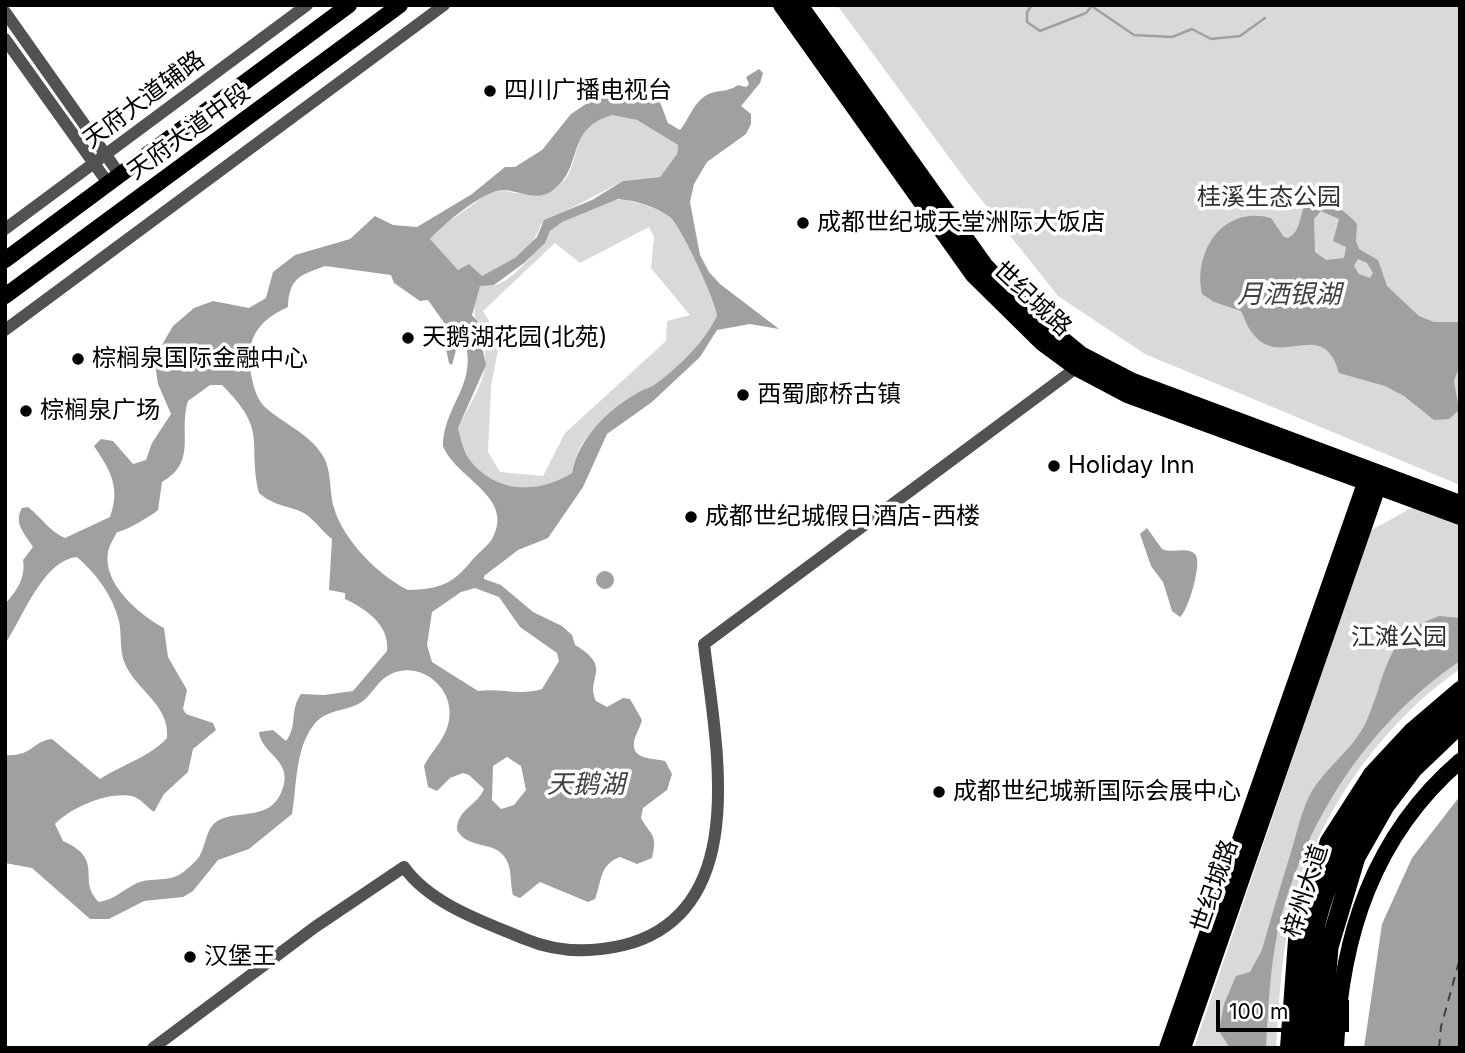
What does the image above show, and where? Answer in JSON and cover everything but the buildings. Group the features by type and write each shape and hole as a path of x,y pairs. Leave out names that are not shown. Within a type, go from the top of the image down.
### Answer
{"highway":[{"name":"梓州大道","path":"1305,1048 1312,941 1341,851 1408,752 1460,708"},
{"name":"梓州大道","path":"1321,1048 1329,947 1356,857 1385,806 1413,769 1460,724"}],"main road":[{"name":"天府大道中段","path":"5,260 349,5"},
{"name":"天府大道中段","path":"5,296 400,5"},
{"name":"世纪城路","path":"781,5 973,275 1012,316 1079,361 1374,478"},
{"name":"世纪城路","path":"800,5 985,265 1079,361"},
{"name":"世纪城路","path":"1167,1048 1374,478"},
{"name":"世纪城路","path":"1183,1048 1374,478"},
{"path":"1374,478 1460,503"},
{"path":"1374,478 1460,517"},
{"path":"1288,1048 1296,940 1328,841 1371,774 1412,730 1460,689"},
{"path":"1336,1048 1342,978 1348,946 1374,868 1414,810 1460,761"}],"street":[{"name":"天府大道辅路","path":"5,229 307,5"},
{"path":"5,330 444,5"},
{"path":"5,12 106,155 114,179"},
{"path":"5,39 94,163 114,179"},
{"path":"153,1048 315,927 404,867 418,886 466,912 532,942 556,948 611,948 651,937 666,929 685,909 697,888 716,835 720,805 704,644 1079,361"}],"green space":[{"name":"桂溪生态公园","path":"837,5 1460,5 1460,485 1145,354 1058,296 965,179"},
{"path":"612,115 637,120 678,145 677,154 660,177 623,181 541,224 532,241 518,257 482,277 458,270 429,239 441,227 489,193 504,190 514,193 549,193 568,176 582,135 593,124"},
{"path":"624,199 648,206 670,217 697,264 717,316 702,340 676,368 597,426 577,454 572,473 545,485 532,487 518,487 492,479 469,459 458,428 484,374 484,345 474,309 480,286 496,285 512,276 563,221","holes":["649,227 654,237 651,268 690,315 667,321 666,341 565,433 543,476 500,472 488,452 491,386 500,340 483,311 555,243 580,263"]},
{"name":"江滩公园","path":"1413,507 1460,523 1460,669 1431,691 1378,745 1355,775 1317,840 1303,875 1288,927 1276,1048 1194,1048 1370,531"}],"water":[{"name":"天鹅湖","path":"759,69 763,73 760,83 741,106 751,114 751,124 746,134 707,162 694,184 690,202 700,255 709,272 720,284 779,329 750,324 717,330 700,357 652,402 607,434 583,487 548,538 518,550 484,576 484,579 501,585 533,612 562,626 572,635 575,645 587,653 596,666 596,701 607,707 623,698 630,699 642,720 634,742 636,752 644,757 665,761 672,774 667,790 643,808 641,818 654,840 652,858 637,864 620,857 613,860 602,874 595,899 588,902 540,882 520,898 513,895 509,865 502,854 490,847 468,841 457,830 460,817 484,789 463,773 450,778 437,791 428,787 424,766 445,733 449,720 447,697 433,680 424,674 402,671 386,677 360,703 318,720 303,746 292,814 249,849 218,860 193,891 183,897 144,901 109,919 90,919 32,868 5,863 5,755 21,754 45,740 52,739 100,779 145,755 167,738 167,726 158,707 130,674 125,664 119,621 112,602 97,578 77,557 65,561 44,579 5,644 5,604 20,584 23,560 33,547 19,524 22,508 28,507 65,538 110,517 114,497 112,479 94,446 101,439 113,441 133,464 146,460 152,443 171,414 158,384 156,370 159,350 173,326 194,308 213,301 249,308 266,298 273,272 295,255 350,239 375,216 393,225 417,227 472,194 505,167 515,167 542,150 571,114 625,78 637,78 648,84 660,102 668,123 680,130 701,99 738,85 746,87 749,84 746,77","holes":["612,115 637,120 678,145 677,154 660,177 623,181 592,200 544,220 537,237 515,258 482,276 469,264 458,270 430,239 476,201 497,191 535,196 552,191 569,171 587,129","618,199 638,202 659,210 675,223 689,248 717,316 699,344 675,369 619,405 597,425 581,448 572,473 545,485 518,487 492,479 480,471 467,456 461,440 458,428 486,365 477,321 472,315 480,286 494,285 524,263 545,243 550,231 562,222","325,266 391,275 394,283 420,301 428,300 445,324 442,330 449,363 452,365 459,339 464,339 467,369 449,418 443,446 450,458 490,500 496,511 497,524 488,544 459,574 445,584 408,590 385,576 364,556 346,533 334,508 328,468 323,456 304,436 266,408 257,395 249,355 254,335 267,320 288,307 294,284 309,272","210,385 222,385 237,401 246,414 254,437 259,493 272,502 307,515 332,539 329,590 345,593 345,599 375,619 385,633 387,651 353,691 324,695 301,694 295,706 292,730 286,741 273,730 259,732 265,747 281,765 284,773 281,793 276,802 262,811 227,817 214,823 199,857 181,874 137,883 114,897 99,902 90,886 84,855 63,841 55,824 80,807 112,796 135,797 154,812 164,794 188,772 193,749 216,730 213,723 186,714 183,709 187,690 168,657 164,628 125,598 111,576 108,564 109,550 117,532 158,510 162,482 173,474 183,456 188,401","475,588 499,597 520,627 557,653 559,661 542,689 526,692 478,691 432,662 427,645 432,612 461,592","507,757 521,766 526,790 514,805 501,809 492,800 493,766"]},
{"name":"月洒银湖","path":"1315,197 1327,202 1343,211 1357,224 1356,241 1359,249 1378,260 1387,286 1419,316 1434,322 1460,322 1460,365 1454,381 1459,410 1449,419 1434,420 1404,396 1385,386 1339,373 1332,356 1323,348 1312,345 1277,347 1265,344 1252,333 1241,311 1214,302 1202,294 1200,278 1207,247 1226,225 1239,218 1271,218 1284,237 1288,238 1297,229 1309,200","holes":["1321,211 1339,219 1333,241 1346,247 1344,258 1326,260 1315,252 1314,219","1358,259 1367,263 1373,273 1370,278 1359,274 1354,266"]},
{"path":"1147,528 1162,549 1192,552 1197,559 1194,586 1180,617 1172,611 1163,582 1151,566 1140,534"},
{"path":"601,571 609,571 614,580 612,587 601,589 596,584 596,576"},
{"path":"1439,616 1460,618 1460,661 1396,714 1369,745 1322,814 1289,890 1278,930 1271,974 1266,1048 1230,1048 1219,1031 1224,1004 1236,976 1250,972 1262,950 1307,801 1320,780 1361,731 1397,645 1421,624"},
{"path":"1460,796 1460,1048 1364,1048 1382,924 1412,858"}],"waterway":[{"path":"1032,5 1027,12 1027,22 1040,31 1086,13 1091,7"},
{"path":"1090,5 1134,35 1172,37 1192,29 1211,39 1240,36 1265,18"}],"ferry route":[{"path":"1439,1048 1441,1027 1460,958"}],"place":[{"name":"四川广播电视台","path":"490,91"},
{"name":"成都世纪城天堂洲际大饭店","path":"803,223"},
{"name":"天鹅湖花园(北苑)","path":"408,338"},
{"name":"棕榈泉国际金融中心","path":"78,359"},
{"name":"西蜀廊桥古镇","path":"743,395"},
{"name":"棕榈泉广场","path":"26,411"},
{"name":"Holiday Inn","path":"1054,466"},
{"name":"成都世纪城假日酒店-西楼","path":"691,517"},
{"name":"成都世纪城新国际会展中心","path":"939,792"},
{"name":"汉堡王","path":"190,957"}]}
